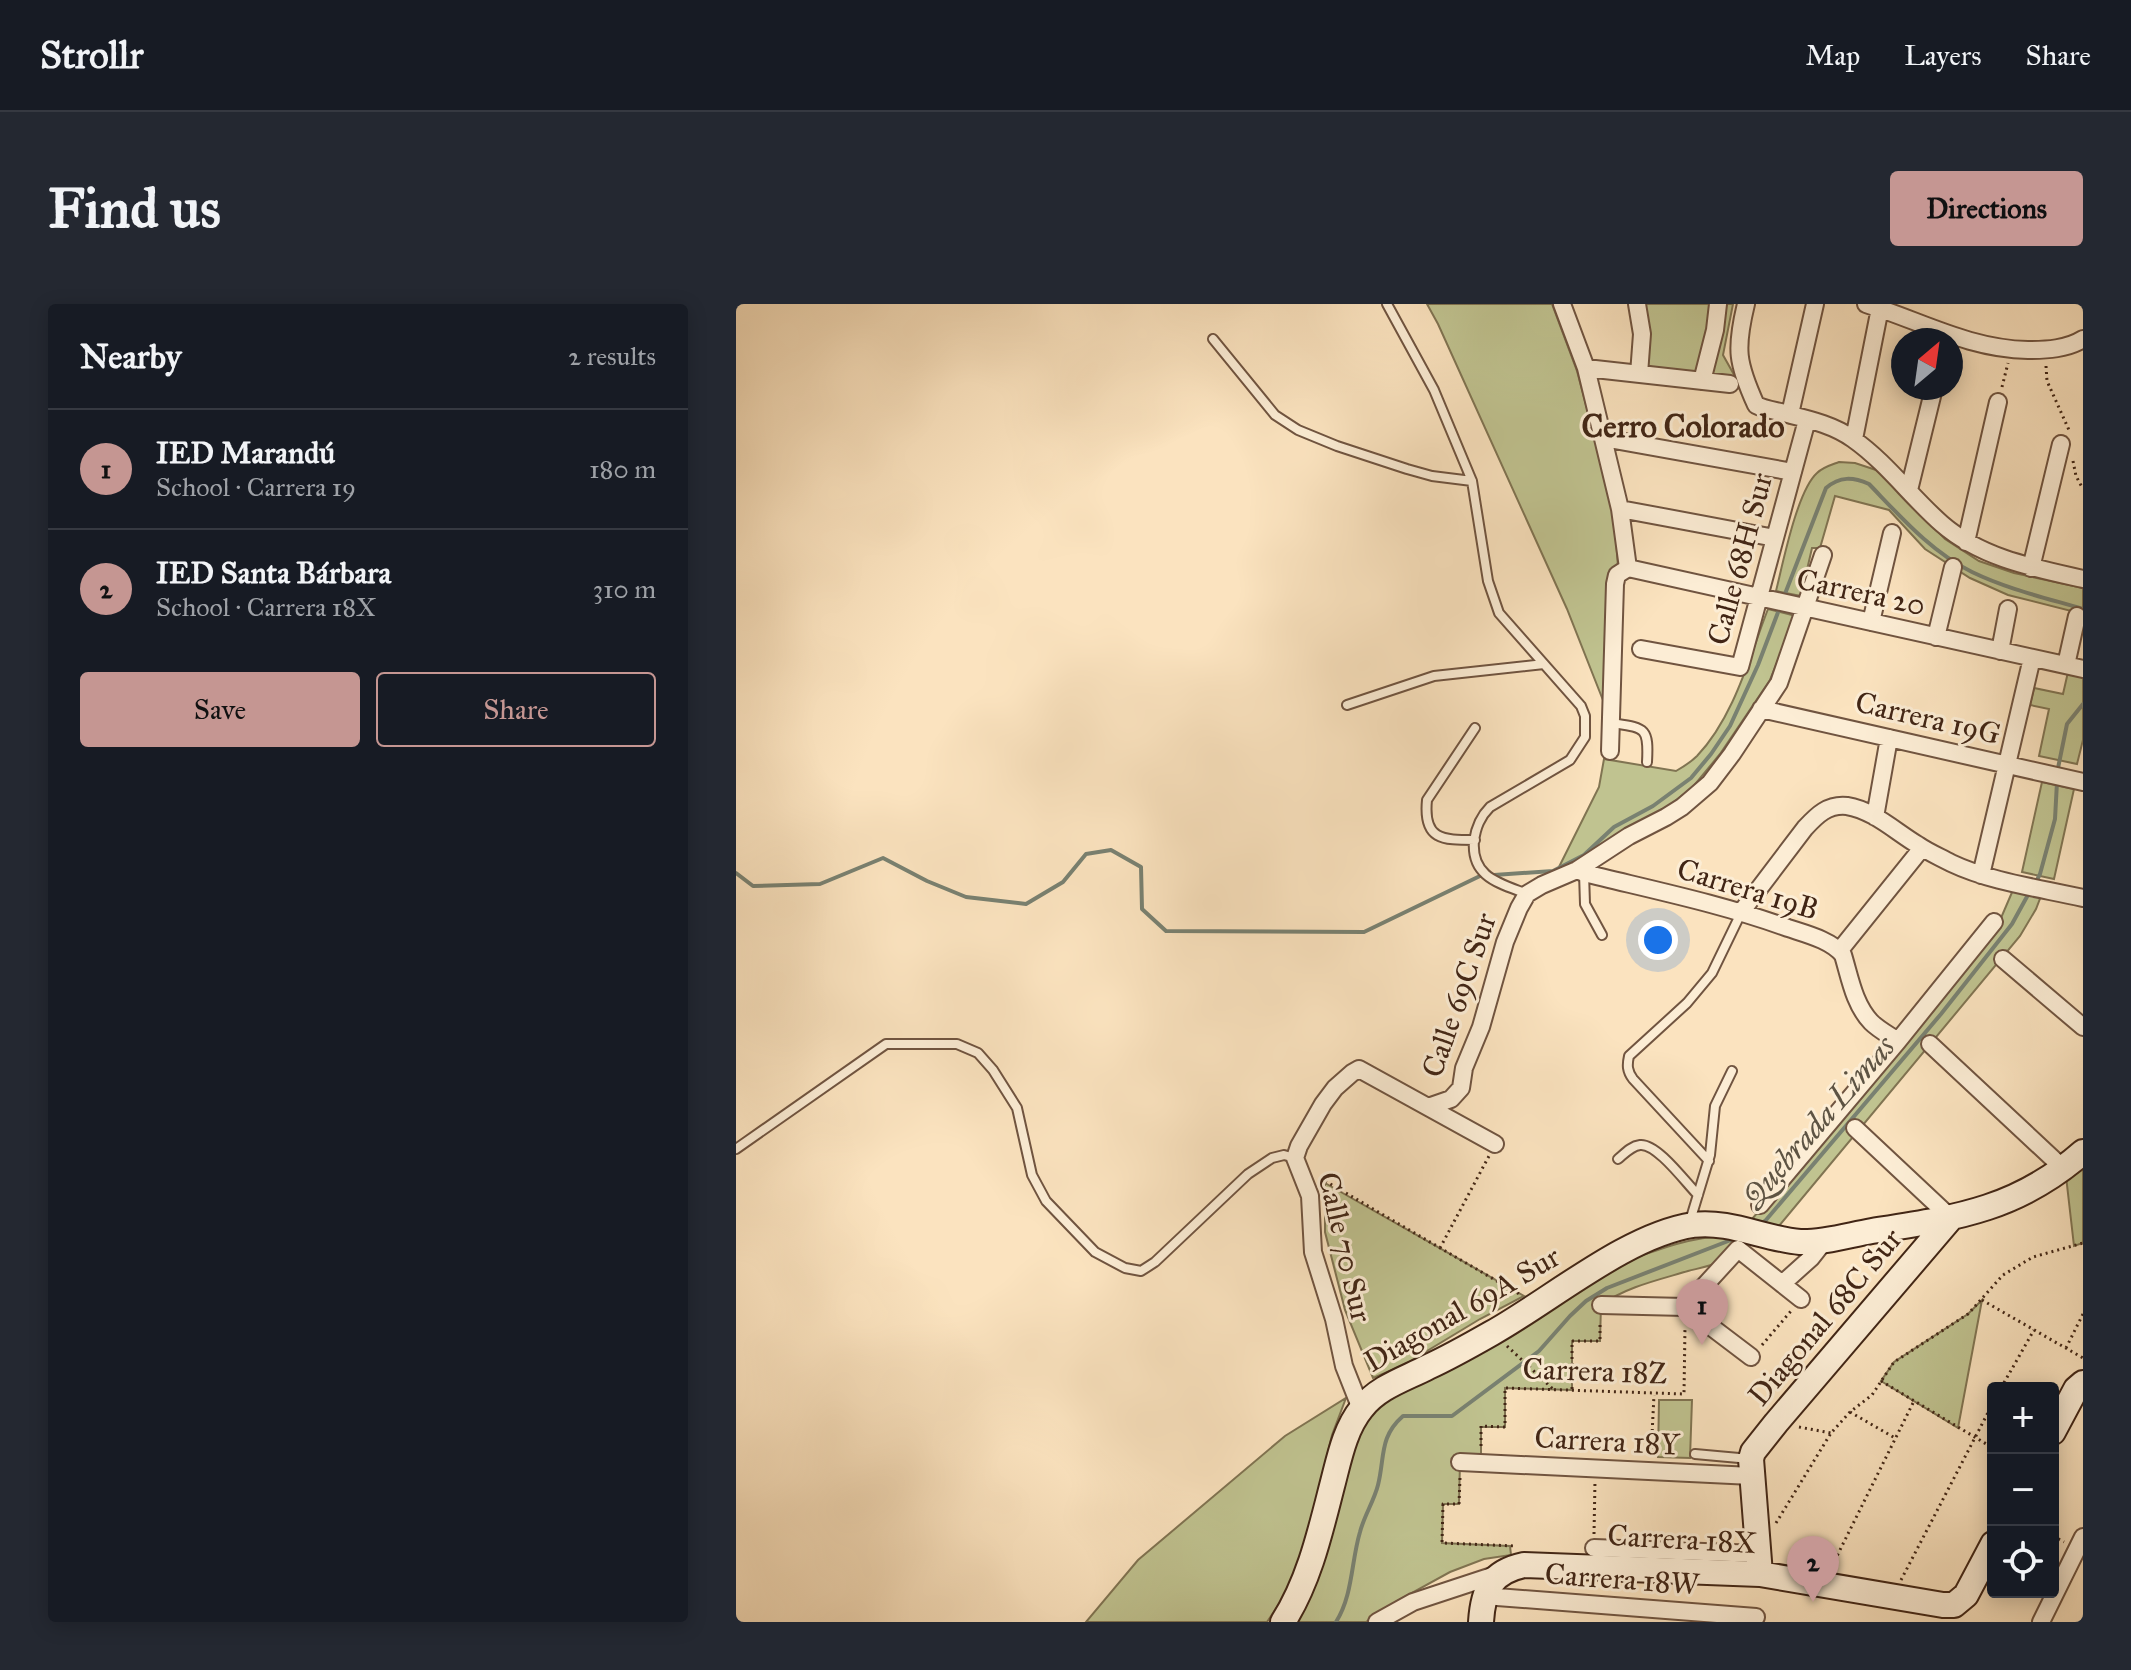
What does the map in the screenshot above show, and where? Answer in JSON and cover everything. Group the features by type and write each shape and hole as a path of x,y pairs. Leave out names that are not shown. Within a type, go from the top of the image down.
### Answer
{"street":[{"path":"1562,304 1586,368 1620,509 1628,568 1617,575 1615,584 1610,751"},
{"path":"1637,304 1642,334 1639,374"},
{"path":"1702,381 1718,304"},
{"path":"1746,304 1738,354 1743,376 1756,405 1790,414 1854,439 1933,516 1966,542 2031,568 2083,579"},
{"path":"1790,414 1815,304"},
{"path":"1854,439 1873,306 1923,328"},
{"path":"1963,341 2011,349 2044,350 2083,339"},
{"path":"1586,368 1730,384"},
{"path":"1909,490 1931,400"},
{"path":"1966,542 1998,402"},
{"name":"Calle 68H Sur","path":"1641,649 1740,667 1766,600 1775,538 1807,420"},
{"path":"1603,438 1793,472"},
{"path":"2031,568 2066,442"},
{"path":"1620,509 1775,538"},
{"path":"1871,622 1892,533"},
{"path":"1580,872 1629,836 1666,817 1710,783 1779,683 1798,606 1823,555"},
{"path":"1936,637 1953,567"},
{"name":"Carrera 20","path":"1628,568 2075,667"},
{"path":"2000,651 2008,609"},
{"path":"2075,667 2077,616"},
{"path":"1981,875 2032,658"},
{"name":"Carrera 19G","path":"1761,709 2078,781"},
{"path":"1875,817 1889,738"},
{"path":"1742,911 1805,828 1824,810 1846,806 1875,817 1922,848 1981,875 2083,898"},
{"path":"1840,950 1922,848"},
{"name":"Calle 69C Sur","path":"1428,1107 1451,1099 1461,1088 1464,1068 1481,1027 1505,942 1527,894 1542,885 1580,872"},
{"name":"Carrera 19B","path":"1580,872 1742,911 1802,932 1840,950 1854,993 1865,1014 1877,1027 1898,1041"},
{"path":"1760,1205 1994,922"},
{"path":"2003,959 2082,1025"},
{"path":"1930,1044 2064,1169"},
{"name":"Calle 70 Sur","path":"1361,1409 1344,1366 1334,1319 1313,1252 1310,1196 1295,1158 1323,1104 1335,1088 1359,1069 1428,1107"},
{"path":"1428,1107 1495,1144"},
{"path":"1855,1128 1951,1218"},
{"name":"Diagonal 69A Sur","path":"1283,1622 1308,1571 1342,1448 1353,1420 1378,1392 1454,1354 1635,1246 1689,1226 1720,1225 1803,1242 1951,1218 2026,1193 2064,1169 2083,1152"},
{"name":"Diagonal 68C Sur","path":"1752,1468 1753,1452 1776,1423 1951,1218"},
{"path":"1782,1284 1811,1258 1826,1239"},
{"path":"1685,1307 1738,1249 1801,1299"},
{"path":"1601,1305 1685,1307 1751,1357"},
{"path":"2059,1421 2076,1389 2083,1383"},
{"name":"Carrera 18Y","path":"1460,1462 1650,1471 1752,1468"},
{"path":"1752,1468 1759,1559"},
{"path":"2041,1622 2083,1537"},
{"name":"Carrera 18X","path":"1594,1548 1759,1559 1823,1585 1954,1609 1966,1595 1987,1555"},
{"name":"Carrera 18X","path":"1502,1572 1524,1565 1759,1559"},
{"path":"1481,1622 1484,1596 1502,1572"},
{"path":"1386,1619 1426,1597 1502,1572"},
{"name":"Carrera 18W","path":"1484,1596 1756,1617"}],"lane":[{"path":"1387,304 1434,390 1472,481 1488,581 1499,613 1581,706 1585,716 1585,737 1570,760 1490,807 1477,826 1474,855 1480,869 1493,880 1527,894"},
{"path":"1213,339 1275,415 1298,430 1337,446 1432,476 1472,481"},
{"path":"1347,705 1434,676 1544,664"},
{"path":"1611,723 1638,728 1645,733 1648,739 1647,762"},
{"path":"1475,728 1427,800 1426,812 1428,825 1437,837 1475,840"},
{"path":"1580,872 1585,904 1602,935"},
{"path":"1709,1161 1633,1079 1627,1064 1629,1056 1687,1003 1712,973 1742,911"},
{"path":"736,1149 886,1044 957,1044 978,1053 993,1070 1017,1108 1032,1175 1046,1201 1095,1252 1125,1268 1141,1271 1155,1262 1248,1174 1272,1158 1284,1155 1295,1158"},
{"path":"1689,1226 1709,1161 1715,1106 1732,1071"},
{"path":"1618,1159 1635,1145 1654,1149 1698,1195"},
{"path":"1695,1454 1752,1468"}],"path":[{"path":"1998,402 2011,349"},
{"path":"2044,350 2047,381 2066,442"},
{"path":"2073,456 2076,476 2083,489"},
{"path":"1440,1248 1495,1144"},
{"path":"1295,1158 1325,1183 1539,1305"},
{"path":"1759,1559 1831,1433 1850,1412 1872,1395 1894,1362 1968,1314 2003,1275 2033,1257 2083,1243"},
{"path":"1751,1357 1801,1299"},
{"path":"1982,1300 2083,1358"},
{"path":"1572,1390 1572,1341 1600,1341 1601,1305"},
{"name":"Carrera 18Z","path":"1481,1463 1481,1426 1505,1427 1505,1388 1684,1394 1685,1307"},
{"path":"2066,1348 2083,1314"},
{"path":"2004,1382 2034,1330"},
{"path":"1517,1356 1554,1390"},
{"path":"1881,1381 1987,1445"},
{"path":"1650,1471 1654,1393"},
{"path":"1823,1585 1914,1401"},
{"path":"1850,1412 1895,1438"},
{"path":"1892,1596 1987,1414"},
{"path":"1776,1423 1831,1433"},
{"path":"1442,1543 1443,1504 1459,1504 1460,1462"},
{"path":"1594,1548 1596,1468"}],"green space":[{"path":"1427,304 1552,304 1577,371 1614,511 1618,567 1610,718 1567,609"},
{"path":"1643,304 1733,304 1723,355 1737,380 1646,366"},
{"path":"1839,462 1855,463 1876,470 1945,539 1979,561 2014,573 2083,588 2083,614 2008,595 1970,578 1925,549 1889,510 1835,496 1820,548 1812,548 1801,596 1776,591 1803,495 1817,473"},
{"path":"1768,609 1796,616 1770,680 1720,754 1692,788 1654,817 1554,877 1599,787 1604,759 1676,771 1695,758 1710,740 1731,705"},
{"path":"2068,672 2083,675 2083,740 2077,764 2039,756 2049,709 2030,705 2034,688 2063,694"},
{"path":"2042,782 2074,789 2054,879 2022,872"},
{"path":"2013,890 2041,896 2020,936 1774,1232 1746,1226 1882,1068 1998,925"},
{"path":"2083,1167 2083,1243 2074,1246 2066,1176"},
{"path":"1325,1183 1524,1296 1402,1366 1373,1378 1345,1310 1325,1232"},
{"path":"1727,1236 1738,1249 1727,1258 1632,1289 1601,1305 1600,1341 1572,1341 1572,1390 1505,1388 1505,1427 1481,1427 1481,1463 1460,1462 1459,1504 1443,1504 1442,1543 1510,1546 1511,1555 1484,1559 1450,1572 1366,1622 1291,1622 1351,1444 1369,1411 1624,1262 1687,1241"},
{"path":"1982,1300 1958,1428 1881,1381 1894,1362 1968,1314"},
{"path":"1346,1398 1332,1435 1306,1543 1292,1585 1267,1622 1086,1622 1138,1560 1285,1436"},
{"path":"1659,1400 1692,1400 1690,1458 1658,1457"}],"waterway":[{"path":"1783,599 1826,488 1836,481 1852,479 1869,484 1917,532 1957,564 1999,583 2083,609"},
{"path":"736,873 753,886 820,884 883,858 966,897 1026,904 1063,882 1086,854 1111,850 1141,867 1142,909 1166,931 1364,932 1480,876 1553,871 1584,855 1614,827 1653,806 1691,778 1730,726 1780,607"},
{"name":"Quebrada Limas","path":"2057,773 2067,724 2083,704"},
{"name":"Quebrada Limas","path":"2036,882 2055,819 2057,782"},
{"name":"Quebrada Limas","path":"1761,1224 1941,1014 2012,924 2029,893"},
{"name":"Quebrada Limas","path":"1336,1622 1349,1590 1362,1526 1378,1485 1386,1440 1403,1416 1452,1416 1539,1351 1586,1301 1607,1288 1736,1238"}],"place":[{"name":"IED Marandú","path":"1702,1345"},
{"name":"IED Santa Bárbara","path":"1813,1602"}],"district":[{"name":"Cerro Colorado","path":"1683,426"}]}
